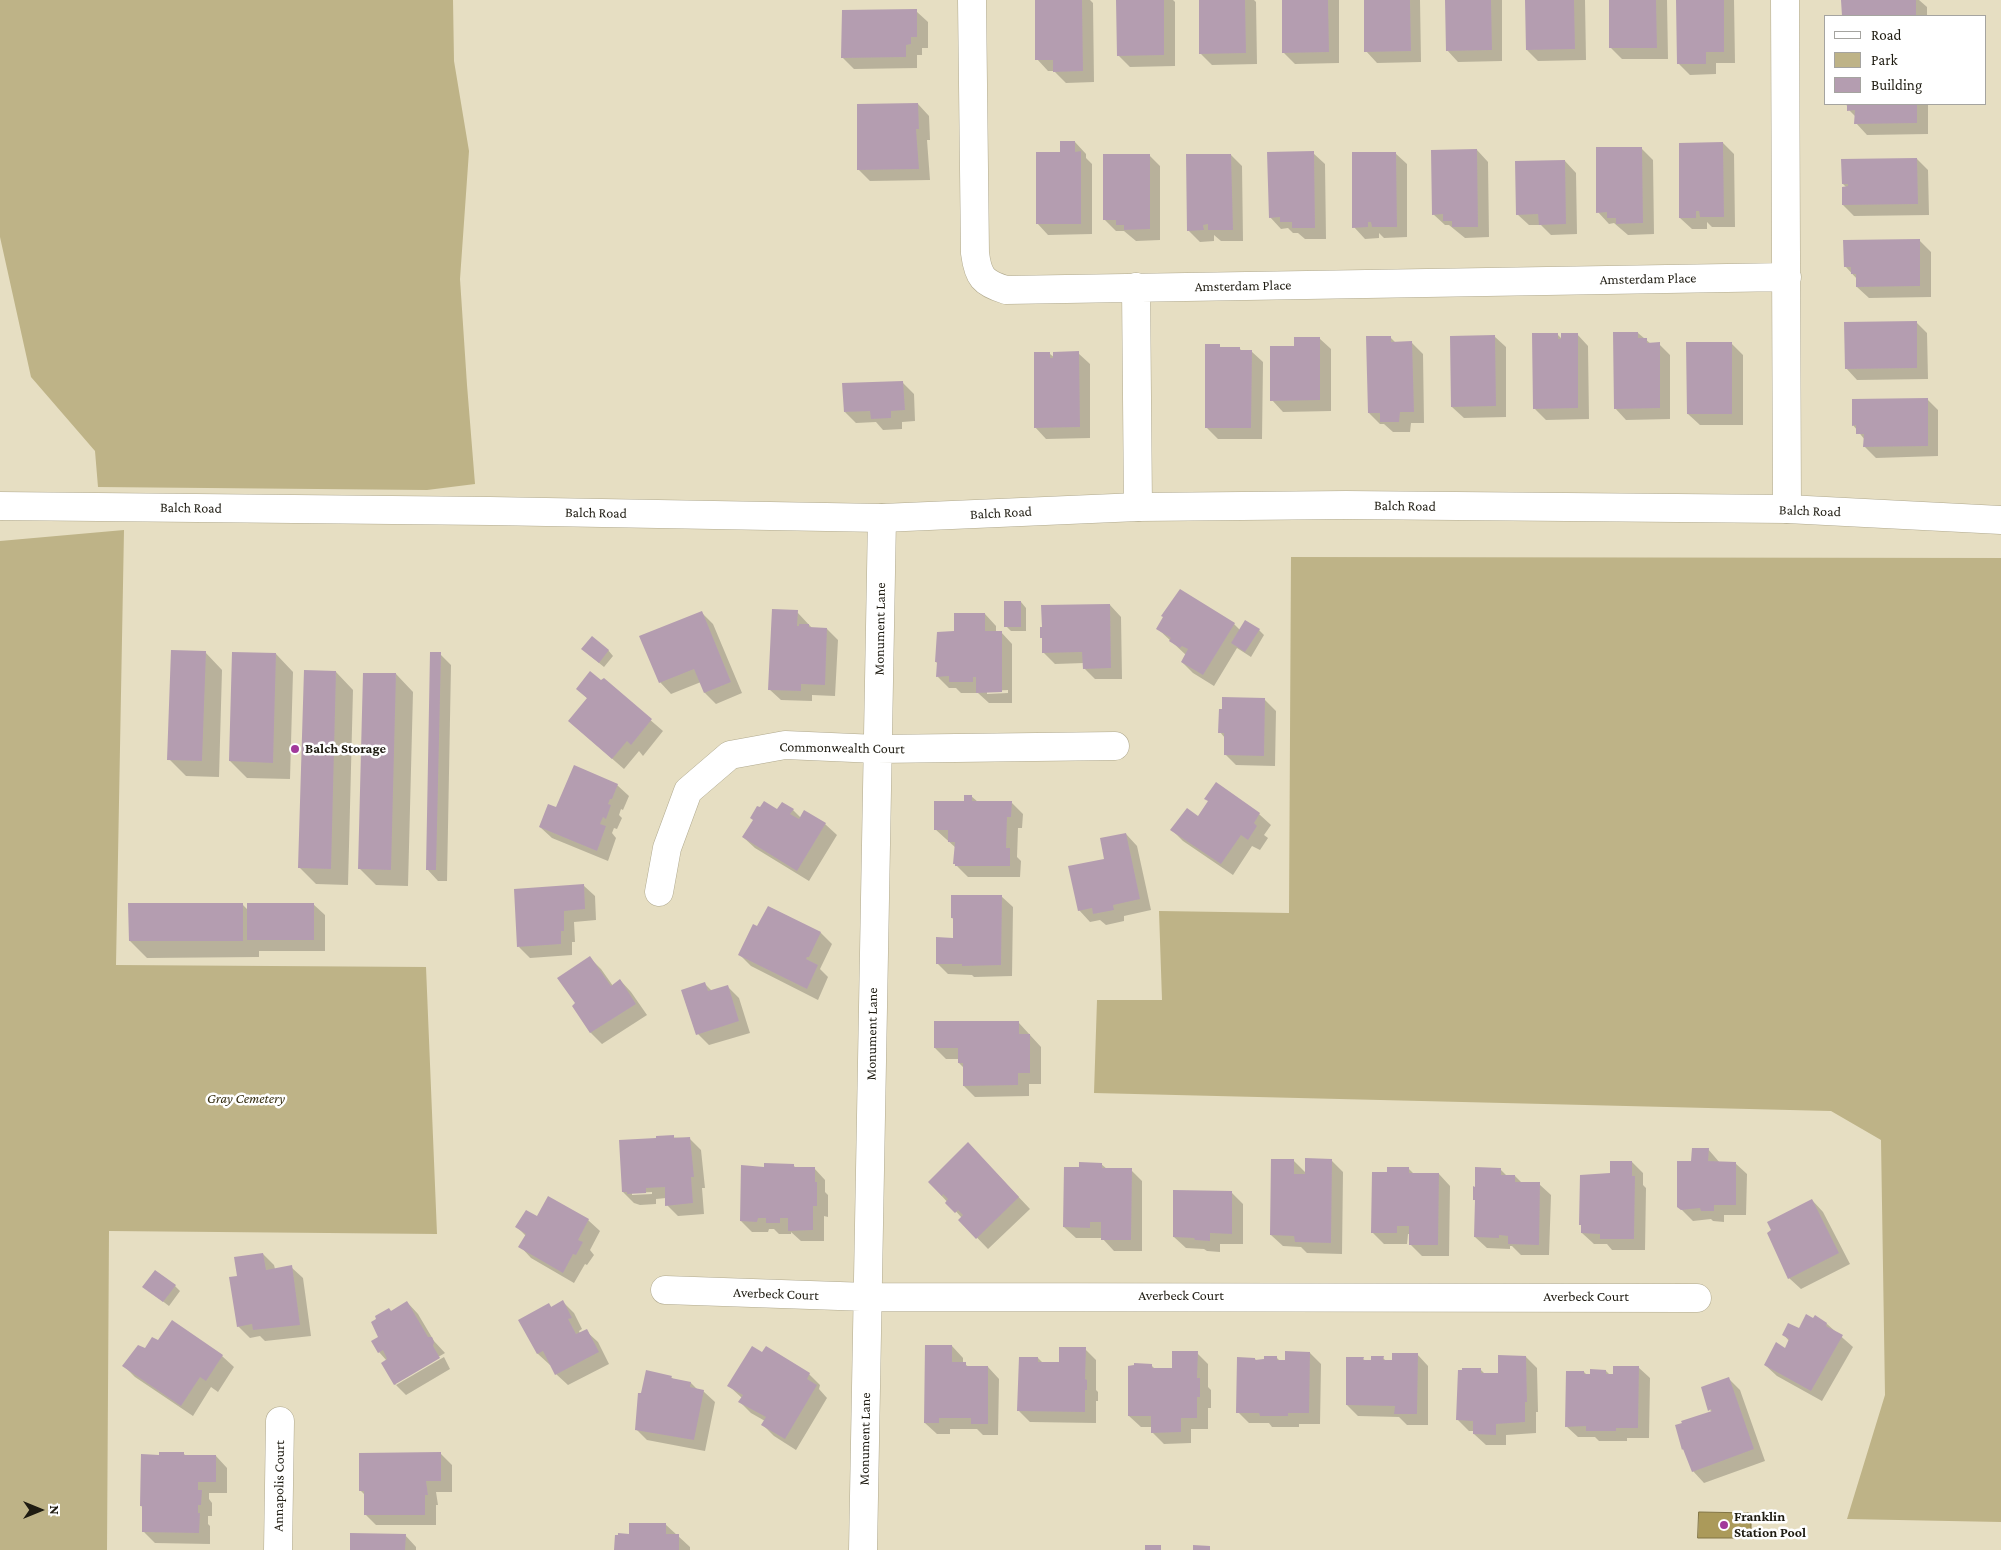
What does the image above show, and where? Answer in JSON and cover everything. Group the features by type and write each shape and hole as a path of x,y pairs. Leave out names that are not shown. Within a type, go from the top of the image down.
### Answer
{"street":[{"name":"Amsterdam Place","path":"972,0 975,253 976,267 981,277 992,286 1006,290 1787,277"},
{"path":"1785,0 1787,509"},
{"path":"1136,287 1138,507"},
{"name":"Balch Road","path":"0,506 490,511 882,518 1138,507 1346,505 1787,509 2001,520"},
{"name":"Monument Lane","path":"863,1550 882,518"},
{"name":"Commonwealth Court","path":"659,892 667,848 688,791 730,755 785,746 877,749 1115,746"},
{"name":"Averbeck Court","path":"665,1290 868,1297 1697,1298"},
{"name":"Annapolis Court","path":"278,1550 280,1421"}],"green space":[{"path":"0,0 453,0 454,61 469,151 460,279 475,484 427,490 98,487 95,451 31,377 0,237"},
{"name":"Gray Cemetery","path":"124,530 116,965 426,967 437,1234 109,1231 107,1550 0,1550 0,541"},
{"path":"1291,557 2001,558 2001,1522 1847,1519 1885,1395 1881,1140 1831,1111 1094,1093 1097,1000 1162,1000 1159,911 1289,913"}],"shaded area":[{"name":"Franklin Station Pool","path":"1699,1512 1751,1513 1751,1538 1698,1538"}],"building":[{"path":"1035,0 1082,0 1083,71 1053,72 1053,60 1035,60"},
{"path":"1116,0 1164,0 1164,55 1117,56"},
{"path":"1199,0 1245,0 1246,53 1199,54"},
{"path":"1282,0 1328,0 1329,52 1282,53"},
{"path":"1364,0 1410,0 1411,51 1364,52"},
{"path":"1445,0 1491,0 1492,50 1446,51"},
{"path":"1525,0 1574,0 1575,49 1526,50"},
{"path":"1609,0 1656,0 1657,48 1609,48"},
{"path":"1676,0 1724,0 1724,52 1706,52 1706,64 1677,64"},
{"path":"1841,0 1916,0 1916,15 1842,15"},
{"path":"917,9 917,37 911,37 911,44 906,45 906,57 841,58 842,10"},
{"path":"918,103 919,129 916,129 919,169 857,170 857,104"},
{"path":"1847,105 1917,105 1917,123 1854,124 1855,110 1847,111"},
{"path":"1060,141 1075,141 1075,152 1081,151 1081,224 1036,224 1036,152 1060,152"},
{"path":"1723,142 1724,217 1700,217 1699,211 1696,211 1696,218 1679,218 1679,143"},
{"path":"1596,147 1642,147 1643,223 1616,224 1616,218 1607,218 1607,212 1596,213"},
{"path":"1477,149 1478,227 1452,227 1452,221 1443,221 1443,214 1432,215 1431,150"},
{"path":"1314,151 1315,228 1292,228 1292,222 1280,222 1280,217 1269,218 1267,152"},
{"path":"1352,152 1396,152 1397,227 1372,227 1371,222 1368,222 1368,227 1352,228"},
{"path":"1103,154 1150,154 1150,229 1124,230 1124,225 1116,225 1116,220 1103,220"},
{"path":"1186,154 1231,154 1233,230 1208,230 1208,224 1203,225 1204,230 1187,231"},
{"path":"1917,158 1918,204 1842,205 1842,187 1848,186 1848,184 1842,184 1841,159"},
{"path":"1565,160 1566,224 1539,225 1538,214 1516,215 1515,161"},
{"path":"1920,239 1920,286 1856,287 1856,274 1851,274 1851,267 1844,267 1843,240"},
{"path":"1917,321 1917,368 1845,369 1844,322"},
{"path":"1613,332 1638,332 1638,338 1647,338 1647,343 1660,342 1660,408 1614,409"},
{"path":"1532,333 1558,333 1558,339 1561,339 1561,333 1578,333 1578,408 1533,409"},
{"path":"1495,335 1496,406 1451,407 1450,336"},
{"path":"1366,336 1391,336 1391,342 1412,341 1414,412 1400,412 1399,422 1380,422 1380,413 1368,413"},
{"path":"1294,337 1320,337 1320,400 1270,401 1270,346 1294,346"},
{"path":"1686,342 1732,342 1732,414 1687,414"},
{"path":"1205,344 1220,344 1220,347 1240,347 1240,350 1252,350 1251,428 1205,428"},
{"path":"1079,351 1080,427 1034,428 1034,352 1050,352 1050,358 1053,358 1053,352"},
{"path":"903,381 905,410 891,411 891,418 871,419 870,411 844,412 842,383"},
{"path":"1928,398 1928,446 1863,447 1864,434 1856,434 1856,425 1852,426 1852,399"},
{"path":"1180,589 1235,623 1203,675 1181,662 1188,649 1182,646 1180,648 1169,641 1171,638 1156,629 1163,617 1161,616"},
{"path":"1004,601 1021,601 1021,627 1004,627"},
{"path":"1110,604 1111,668 1083,669 1082,652 1042,653 1042,638 1040,638 1040,627 1042,627 1041,605"},
{"path":"772,609 798,610 797,626 799,624 809,624 809,627 827,628 825,685 801,684 801,691 768,690"},
{"path":"702,611 731,682 704,693 694,669 659,683 639,636"},
{"path":"954,613 985,613 985,631 1002,631 1002,692 976,693 976,677 973,677 973,682 949,682 949,676 936,677 937,632 954,631"},
{"path":"1245,620 1260,629 1245,652 1231,643"},
{"path":"592,636 609,650 599,663 581,649"},
{"path":"171,650 206,651 202,761 167,760"},
{"path":"232,652 276,653 273,763 229,761"},
{"path":"430,652 441,652 436,870 426,870"},
{"path":"304,670 336,671 331,869 298,868"},
{"path":"590,671 601,680 604,678 652,719 631,745 627,741 612,759 568,721 587,698 576,689"},
{"path":"363,673 396,673 391,870 358,869"},
{"path":"1222,697 1265,698 1264,756 1224,755 1224,733 1218,733 1219,709 1222,709"},
{"path":"574,765 618,784 608,804 611,805 606,819 603,817 600,824 606,826 597,851 539,827 548,804 556,807"},
{"path":"1216,782 1260,813 1254,823 1257,826 1248,840 1241,835 1221,864 1170,830 1187,808 1198,816 1208,801 1204,799"},
{"path":"964,795 972,795 972,801 1012,801 1011,817 1007,817 1006,848 1010,848 1010,866 955,866 953,864 955,842 948,842 948,830 934,830 934,801 964,801"},
{"path":"764,801 777,809 782,802 794,809 790,814 799,819 804,810 826,823 797,871 742,837 753,820 750,818 757,806 760,807"},
{"path":"1126,833 1140,899 1113,905 1114,910 1093,914 1092,908 1078,911 1068,866 1104,859 1100,838"},
{"path":"584,884 585,909 564,911 564,931 561,931 561,944 517,947 514,889"},
{"path":"951,895 1002,895 1001,965 962,966 962,964 936,964 936,937 953,938"},
{"path":"128,903 243,903 243,941 129,941"},
{"path":"247,903 314,903 314,940 247,940"},
{"path":"768,906 821,932 809,957 806,959 818,965 807,989 738,955 753,924 757,926"},
{"path":"590,956 611,986 620,979 636,1004 590,1033 572,1006 575,1003 557,978"},
{"path":"705,982 708,991 728,985 739,1021 696,1035 681,990"},
{"path":"934,1021 1019,1021 1019,1034 1030,1034 1030,1073 1018,1073 1018,1085 963,1086 963,1063 958,1063 958,1048 934,1048"},
{"path":"674,1135 674,1138 690,1137 694,1177 691,1177 693,1203 665,1206 665,1187 646,1188 646,1193 627,1194 627,1192 622,1192 619,1140"},
{"path":"968,1142 1019,1197 976,1239 958,1220 963,1215 958,1210 955,1213 945,1203 948,1199 943,1194 942,1196 928,1182"},
{"path":"1692,1148 1709,1148 1708,1161 1736,1162 1736,1205 1714,1205 1714,1211 1701,1211 1700,1208 1681,1210 1677,1207 1677,1161 1691,1161"},
{"path":"1305,1158 1332,1159 1331,1243 1295,1242 1294,1236 1270,1235 1271,1159 1294,1159 1294,1174 1305,1174"},
{"path":"1610,1161 1632,1161 1632,1176 1635,1176 1634,1239 1600,1239 1600,1234 1581,1233 1581,1225 1579,1225 1580,1175 1610,1173"},
{"path":"1079,1162 1102,1163 1102,1168 1132,1168 1131,1240 1101,1240 1101,1222 1090,1222 1090,1228 1063,1227 1064,1167 1079,1167"},
{"path":"764,1163 794,1164 794,1167 815,1167 817,1206 813,1206 813,1230 788,1231 788,1218 780,1218 780,1223 766,1223 766,1218 758,1218 757,1222 740,1221 741,1165 764,1167"},
{"path":"1387,1167 1409,1167 1409,1173 1439,1173 1438,1245 1409,1245 1409,1226 1397,1226 1397,1233 1371,1233 1372,1172 1387,1172"},
{"path":"1475,1167 1501,1168 1501,1175 1515,1175 1515,1182 1540,1182 1539,1245 1508,1244 1508,1236 1499,1235 1499,1238 1474,1237 1475,1200 1473,1200 1473,1186 1475,1187"},
{"path":"1173,1190 1232,1191 1232,1234 1210,1233 1210,1241 1173,1237"},
{"path":"548,1196 589,1219 578,1240 583,1242 576,1255 573,1254 563,1273 518,1247 526,1234 515,1227 526,1210 537,1216"},
{"path":"1812,1199 1839,1253 1788,1279 1767,1233 1771,1230 1767,1222"},
{"path":"263,1253 266,1270 292,1265 300,1325 253,1330 252,1324 237,1327 229,1277 237,1276 234,1257"},
{"path":"155,1270 176,1285 163,1302 142,1287"},
{"path":"563,1300 572,1318 568,1319 576,1334 587,1329 599,1352 555,1375 543,1351 537,1354 518,1320 549,1303 551,1307"},
{"path":"407,1301 428,1337 432,1337 433,1346 440,1358 394,1385 381,1363 387,1359 383,1350 378,1353 371,1341 378,1337 371,1322 376,1319 375,1316 389,1308 391,1311"},
{"path":"1806,1314 1813,1318 1815,1315 1827,1323 1826,1326 1843,1335 1811,1391 1764,1365 1776,1342 1785,1348 1789,1339 1782,1335 1788,1323 1799,1328"},
{"path":"172,1320 223,1355 206,1381 200,1377 181,1406 122,1366 138,1345 145,1348 152,1337 158,1340"},
{"path":"925,1345 952,1345 952,1362 966,1362 966,1366 988,1366 988,1424 971,1424 971,1418 939,1418 939,1423 924,1423"},
{"path":"752,1346 762,1352 766,1346 810,1373 807,1379 817,1385 785,1439 761,1425 766,1417 738,1402 743,1395 727,1386"},
{"path":"1059,1347 1086,1347 1085,1379 1087,1380 1087,1390 1085,1390 1085,1412 1017,1411 1019,1357 1038,1357 1038,1362 1059,1362"},
{"path":"1172,1351 1198,1351 1197,1378 1200,1378 1200,1397 1197,1397 1197,1418 1181,1418 1181,1432 1151,1433 1151,1416 1128,1416 1128,1366 1134,1365 1134,1363 1152,1364 1152,1368 1172,1368"},
{"path":"1285,1351 1310,1352 1309,1413 1288,1413 1288,1416 1260,1416 1259,1413 1236,1413 1237,1357 1255,1358 1255,1360 1264,1359 1264,1356 1277,1356 1277,1360 1285,1360"},
{"path":"1392,1353 1418,1353 1417,1414 1394,1414 1395,1406 1346,1405 1346,1357 1364,1357 1363,1360 1371,1360 1371,1356 1384,1356 1383,1360 1392,1360"},
{"path":"1498,1355 1526,1356 1527,1402 1525,1402 1525,1422 1496,1424 1496,1435 1473,1434 1473,1421 1456,1420 1458,1370 1462,1370 1462,1368 1481,1368 1481,1373 1498,1373"},
{"path":"1613,1366 1639,1366 1638,1428 1616,1428 1616,1431 1586,1431 1586,1426 1565,1427 1566,1371 1584,1371 1584,1374 1590,1374 1590,1369 1606,1370 1606,1374 1613,1374"},
{"path":"646,1370 691,1382 690,1387 704,1390 694,1440 635,1430 638,1393 641,1393"},
{"path":"1729,1377 1754,1449 1692,1472 1682,1450 1675,1425 1682,1423 1681,1421 1712,1411 1711,1409 1708,1411 1701,1387"},
{"path":"159,1452 184,1452 184,1455 216,1455 216,1482 198,1482 198,1490 202,1490 201,1505 198,1505 198,1513 200,1513 199,1533 142,1532 142,1506 140,1506 141,1454 159,1455"},
{"path":"441,1452 441,1481 426,1481 428,1495 425,1495 425,1515 364,1515 364,1491 359,1491 359,1453"},
{"path":"629,1523 666,1523 666,1534 679,1534 679,1550 614,1550 615,1535 618,1535 618,1533 629,1534"},
{"path":"350,1533 406,1534 405,1550 350,1550"},
{"path":"1145,1545 1161,1545 1161,1550 1145,1550"},
{"path":"1193,1545 1210,1546 1210,1550 1193,1550"}],"place":[{"name":"Balch Storage","path":"295,749"},
{"name":"Franklin Station Pool","path":"1724,1525"}]}
